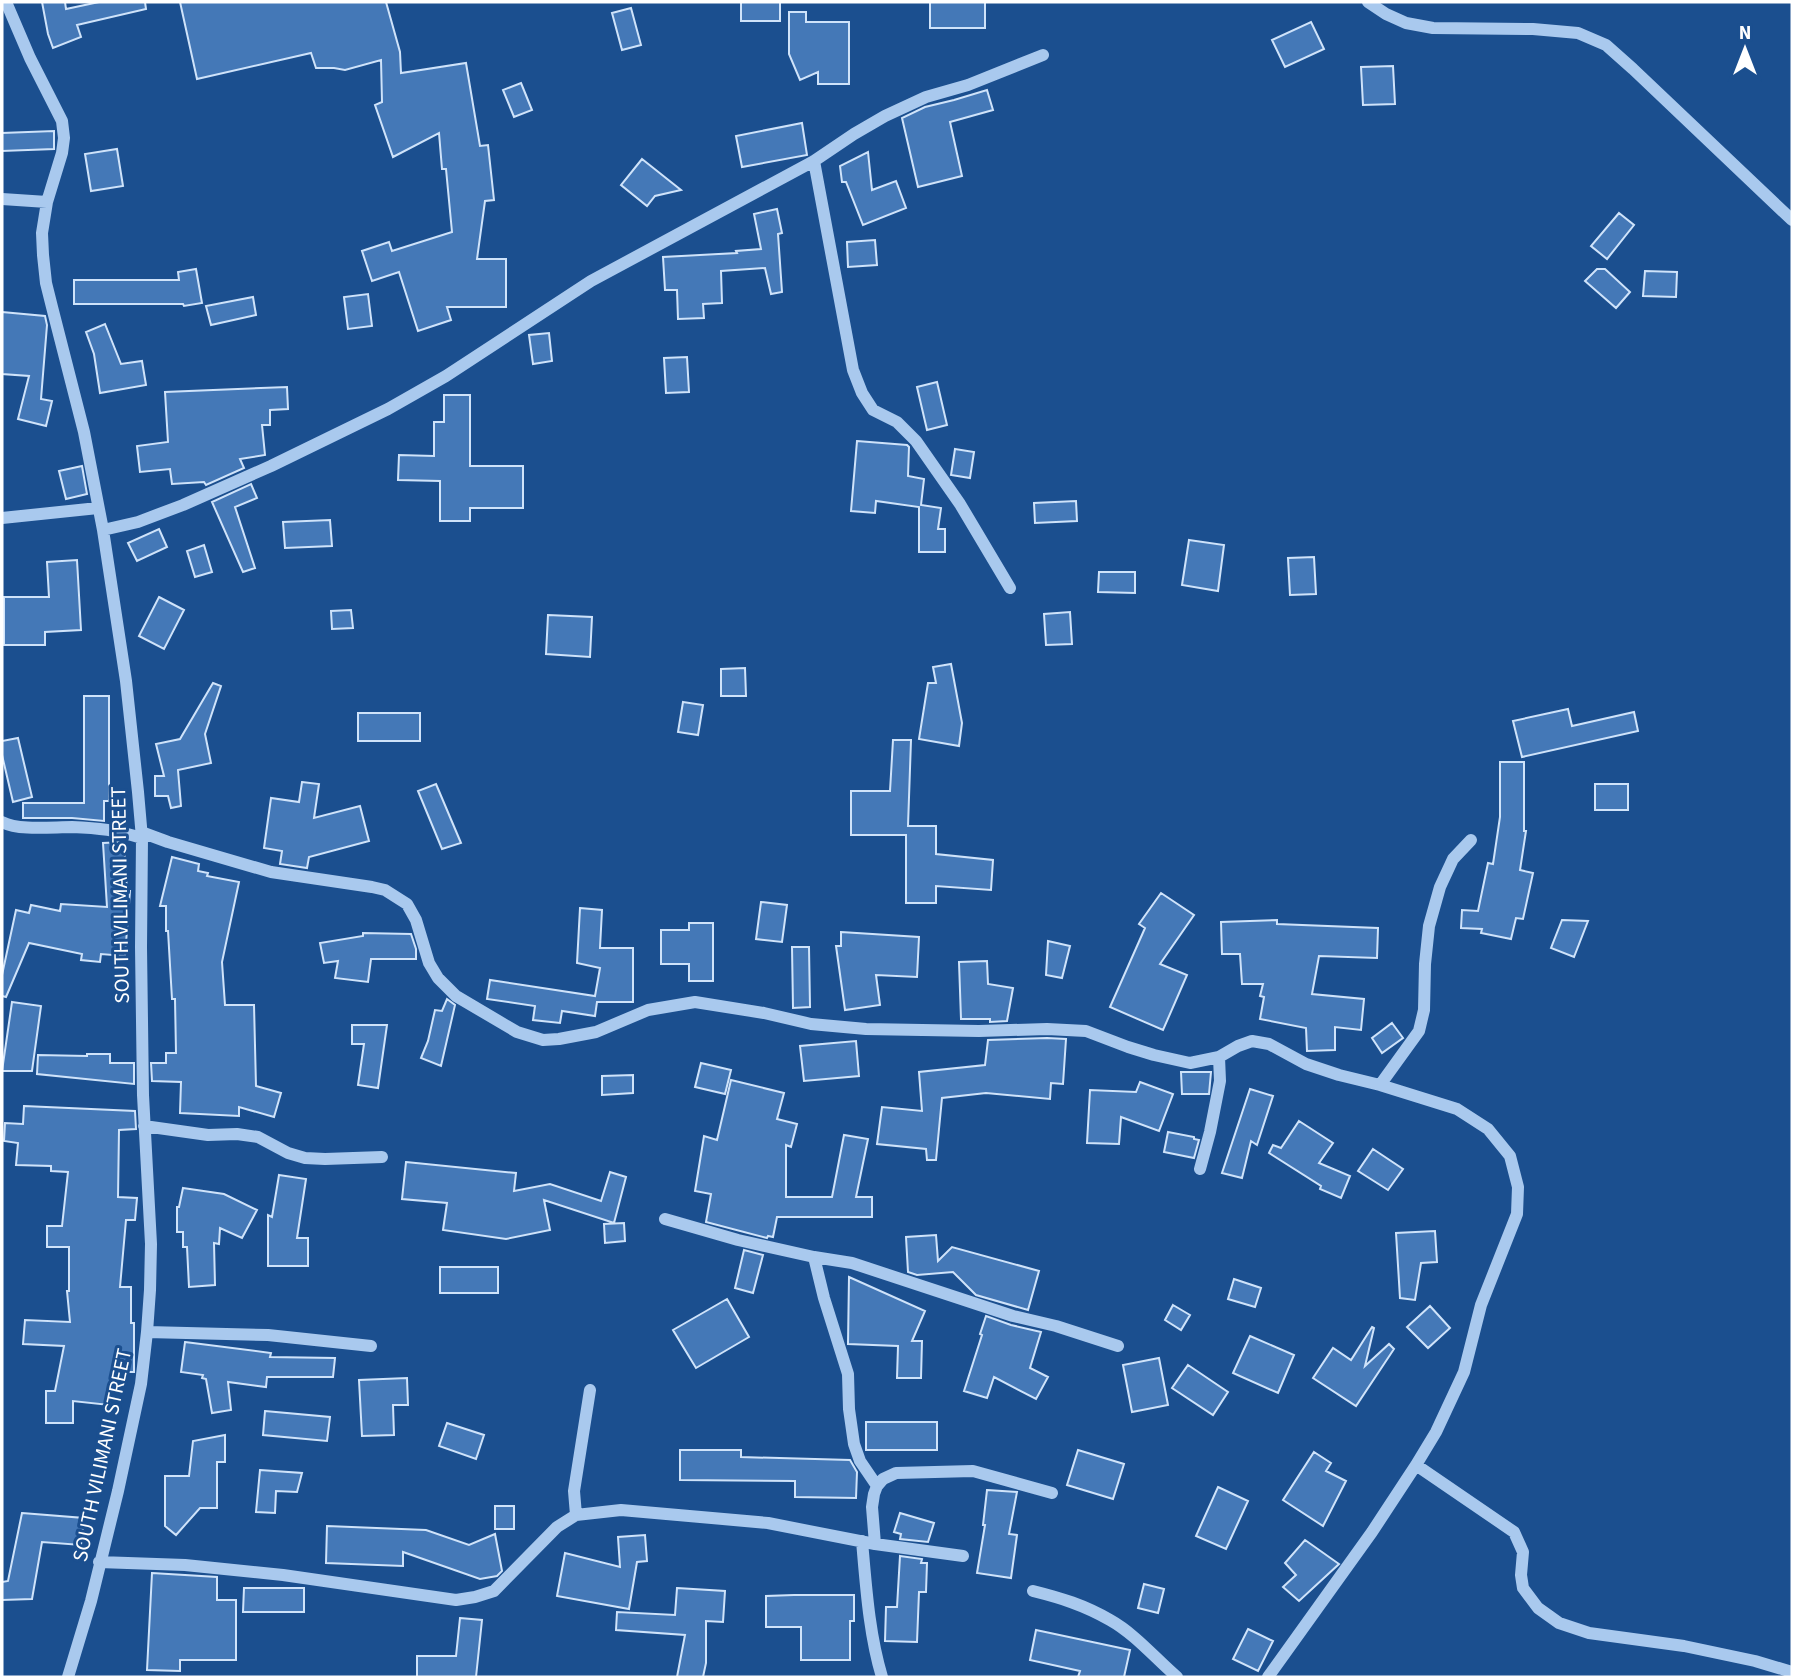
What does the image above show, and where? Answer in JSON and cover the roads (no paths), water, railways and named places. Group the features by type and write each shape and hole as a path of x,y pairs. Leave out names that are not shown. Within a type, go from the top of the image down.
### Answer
{"street":[{"name":"SOUTH VILIMANI STREET","path":"6,2 30,58 62,121 62,153 47,202 42,233 46,283 84,432 103,530 126,681 142,835 144,1126 150,1244 147,1332 141,1384 115,1502 91,1601 68,1677"},
{"path":"1368,2 1385,14 1406,23 1433,28 1533,29 1578,33 1606,45 1792,220"},
{"path":"103,530 138,522 183,505 388,409 446,376 591,281 814,161 874,122 926,97 968,85 1043,55"},
{"path":"814,161 853,370 862,393 873,410 897,422 916,441 960,503 1010,588"},
{"path":"2,200 47,202"},
{"path":"2,518 98,508"},
{"path":"2,822 18,827 76,827 142,835 271,872 372,887 397,897 407,904 416,920 429,963 438,978 456,996 517,1032 543,1040 596,1032 648,1010 695,1002 811,1024 866,1029 1086,1031 1154,1055 1190,1063 1219,1057 1252,1041 1269,1044 1306,1064 1339,1075 1457,1109 1488,1129 1510,1156 1518,1187 1517,1214 1481,1305 1464,1371 1436,1432 1416,1465 1372,1532 1268,1677"},
{"path":"1380,1085 1419,1031 1424,1010 1429,926 1440,887 1453,859 1471,840"},
{"path":"1200,1169 1220,1081 1219,1057"},
{"path":"144,1126 208,1135 237,1134 258,1137 288,1153 305,1158 382,1157"},
{"path":"665,1219 738,1240 852,1263 1000,1312 1118,1346"},
{"path":"814,1257 848,1374 854,1444 860,1461 877,1486"},
{"path":"147,1332 268,1335 371,1346"},
{"path":"576,1516 574,1491 590,1390"},
{"path":"1416,1465 1514,1532 1523,1552 1523,1588 1538,1608 1559,1623 1589,1633 1684,1646 1792,1672"},
{"path":"882,1677 869,1612 869,1542 872,1507 877,1486 883,1479 896,1473 973,1471 1052,1493"},
{"path":"100,1562 184,1565 283,1575 456,1600 494,1591 557,1527 576,1516 621,1510 768,1523 963,1556"},
{"path":"1033,1591 1071,1600 1112,1620 1177,1677"}]}
